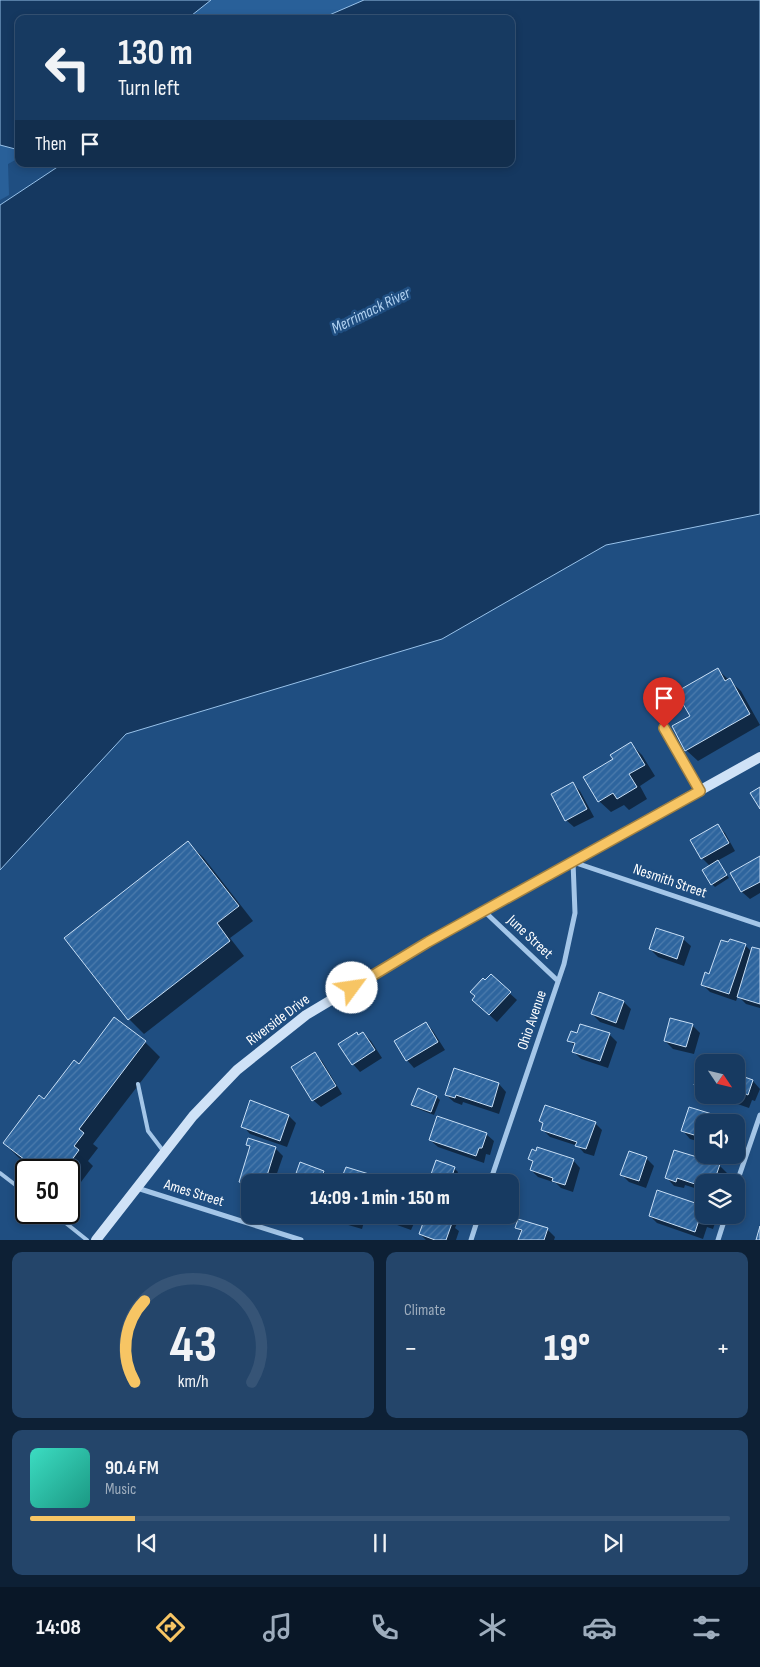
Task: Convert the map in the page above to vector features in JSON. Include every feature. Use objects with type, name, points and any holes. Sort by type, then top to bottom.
[{"type":"main road","name":"Riverside Drive","points":[[96,1240],[192,1116],[237,1070],[306,1015],[428,942],[760,757]]},
{"type":"street","name":"Nesmith Street","points":[[573,862],[760,925]]},
{"type":"street","name":"Ohio Avenue","points":[[493,1174],[564,964],[576,913],[573,862]]},
{"type":"street","name":"June Street","points":[[484,911],[558,981]]},
{"type":"street","points":[[740,1174],[760,1115]]},
{"type":"street","name":"Ames Street","points":[[136,1187],[301,1240]]},
{"type":"street","points":[[471,1240],[476,1224]]},
{"type":"street","points":[[718,1240],[723,1224]]},
{"type":"lane","points":[[664,728],[700,791]]},
{"type":"lane","points":[[138,1084],[148,1131],[164,1152]]},
{"type":"lane","points":[[0,1172],[15,1184]]},
{"type":"lane","points":[[67,1224],[87,1240]]},
{"type":"shaded area","points":[[0,0],[366,0],[334,15],[15,15],[15,160],[8,164],[9,195],[0,200]]},
{"type":"water","points":[[0,0],[211,0],[192,15],[15,15],[15,149],[0,145]]},
{"type":"water","name":"Merrimack River","points":[[364,0],[760,0],[760,514],[606,545],[442,639],[126,734],[0,870],[0,205],[57,167],[515,167],[515,15],[329,15]]},
{"type":"building","points":[[718,668],[725,681],[730,678],[750,714],[685,751],[672,726],[690,716],[676,692]]},
{"type":"building","points":[[631,742],[645,765],[629,774],[637,787],[617,799],[613,793],[598,802],[583,777],[613,759],[610,755]]},
{"type":"building","points":[[573,782],[587,809],[565,821],[551,794]]},
{"type":"building","points":[[760,787],[760,809],[750,793]]},
{"type":"building","points":[[718,824],[729,843],[701,859],[690,840]]},
{"type":"building","points":[[188,841],[239,906],[217,923],[230,941],[128,1020],[64,938]]},
{"type":"building","points":[[760,856],[760,882],[741,892],[730,873]]},
{"type":"building","points":[[718,860],[727,875],[711,885],[702,870]]},
{"type":"building","points":[[656,928],[684,937],[677,959],[649,949]]},
{"type":"building","points":[[730,939],[746,944],[729,994],[701,985],[705,972],[709,974],[721,940],[728,942]]},
{"type":"building","points":[[752,947],[760,949],[760,1004],[737,997]]},
{"type":"building","points":[[491,974],[511,992],[489,1015],[472,1000],[475,996],[470,992],[483,978],[485,980]]},
{"type":"building","points":[[599,992],[624,1001],[616,1023],[591,1014]]},
{"type":"building","points":[[114,1017],[146,1041],[79,1129],[84,1133],[74,1146],[79,1150],[72,1159],[24,1159],[3,1143],[39,1095],[44,1099],[74,1060],[79,1064]]},
{"type":"building","points":[[670,1018],[693,1024],[686,1047],[664,1041]]},
{"type":"building","points":[[426,1022],[438,1042],[406,1061],[394,1041]]},
{"type":"building","points":[[580,1024],[610,1033],[600,1061],[572,1052],[575,1043],[567,1041],[571,1031],[577,1033]]},
{"type":"building","points":[[357,1032],[358,1035],[363,1032],[375,1050],[352,1065],[338,1044]]},
{"type":"building","points":[[315,1052],[336,1086],[312,1101],[291,1067]]},
{"type":"building","points":[[454,1068],[499,1083],[492,1107],[456,1095],[455,1098],[445,1095]]},
{"type":"building","points":[[745,1077],[753,1080],[748,1095],[745,1094]]},
{"type":"building","points":[[418,1088],[437,1096],[431,1112],[411,1105]]},
{"type":"building","points":[[250,1100],[289,1115],[280,1141],[241,1127]]},
{"type":"building","points":[[545,1105],[596,1122],[586,1149],[575,1146],[577,1142],[541,1130],[543,1123],[539,1121]]},
{"type":"building","points":[[689,1107],[712,1114],[695,1114],[695,1135],[681,1131]]},
{"type":"building","points":[[437,1116],[487,1133],[482,1148],[479,1148],[476,1156],[429,1140]]},
{"type":"building","points":[[248,1138],[276,1147],[268,1174],[241,1174],[250,1146],[246,1145]]},
{"type":"building","points":[[537,1147],[574,1159],[565,1185],[552,1181],[553,1178],[530,1170],[533,1161],[528,1159],[532,1149],[536,1151]]},
{"type":"building","points":[[674,1150],[695,1156],[695,1164],[720,1164],[717,1174],[695,1174],[695,1184],[677,1178],[676,1182],[665,1178]]},
{"type":"building","points":[[629,1151],[647,1157],[639,1181],[620,1175]]},
{"type":"building","points":[[436,1160],[455,1167],[453,1174],[431,1174]]},
{"type":"building","points":[[300,1162],[324,1171],[323,1174],[296,1174]]},
{"type":"building","points":[[346,1167],[369,1174],[343,1174]]},
{"type":"building","points":[[657,1190],[695,1203],[695,1224],[698,1224],[695,1232],[649,1216]]},
{"type":"building","points":[[519,1219],[548,1228],[544,1240],[518,1240],[522,1230],[515,1228],[516,1224],[519,1224]]},
{"type":"building","points":[[423,1224],[452,1224],[446,1240],[435,1240],[419,1234]]},
{"type":"building","points":[[760,1226],[760,1240],[756,1240]]},
{"type":"route","points":[[352,988],[428,942],[700,791],[664,728]]}]
